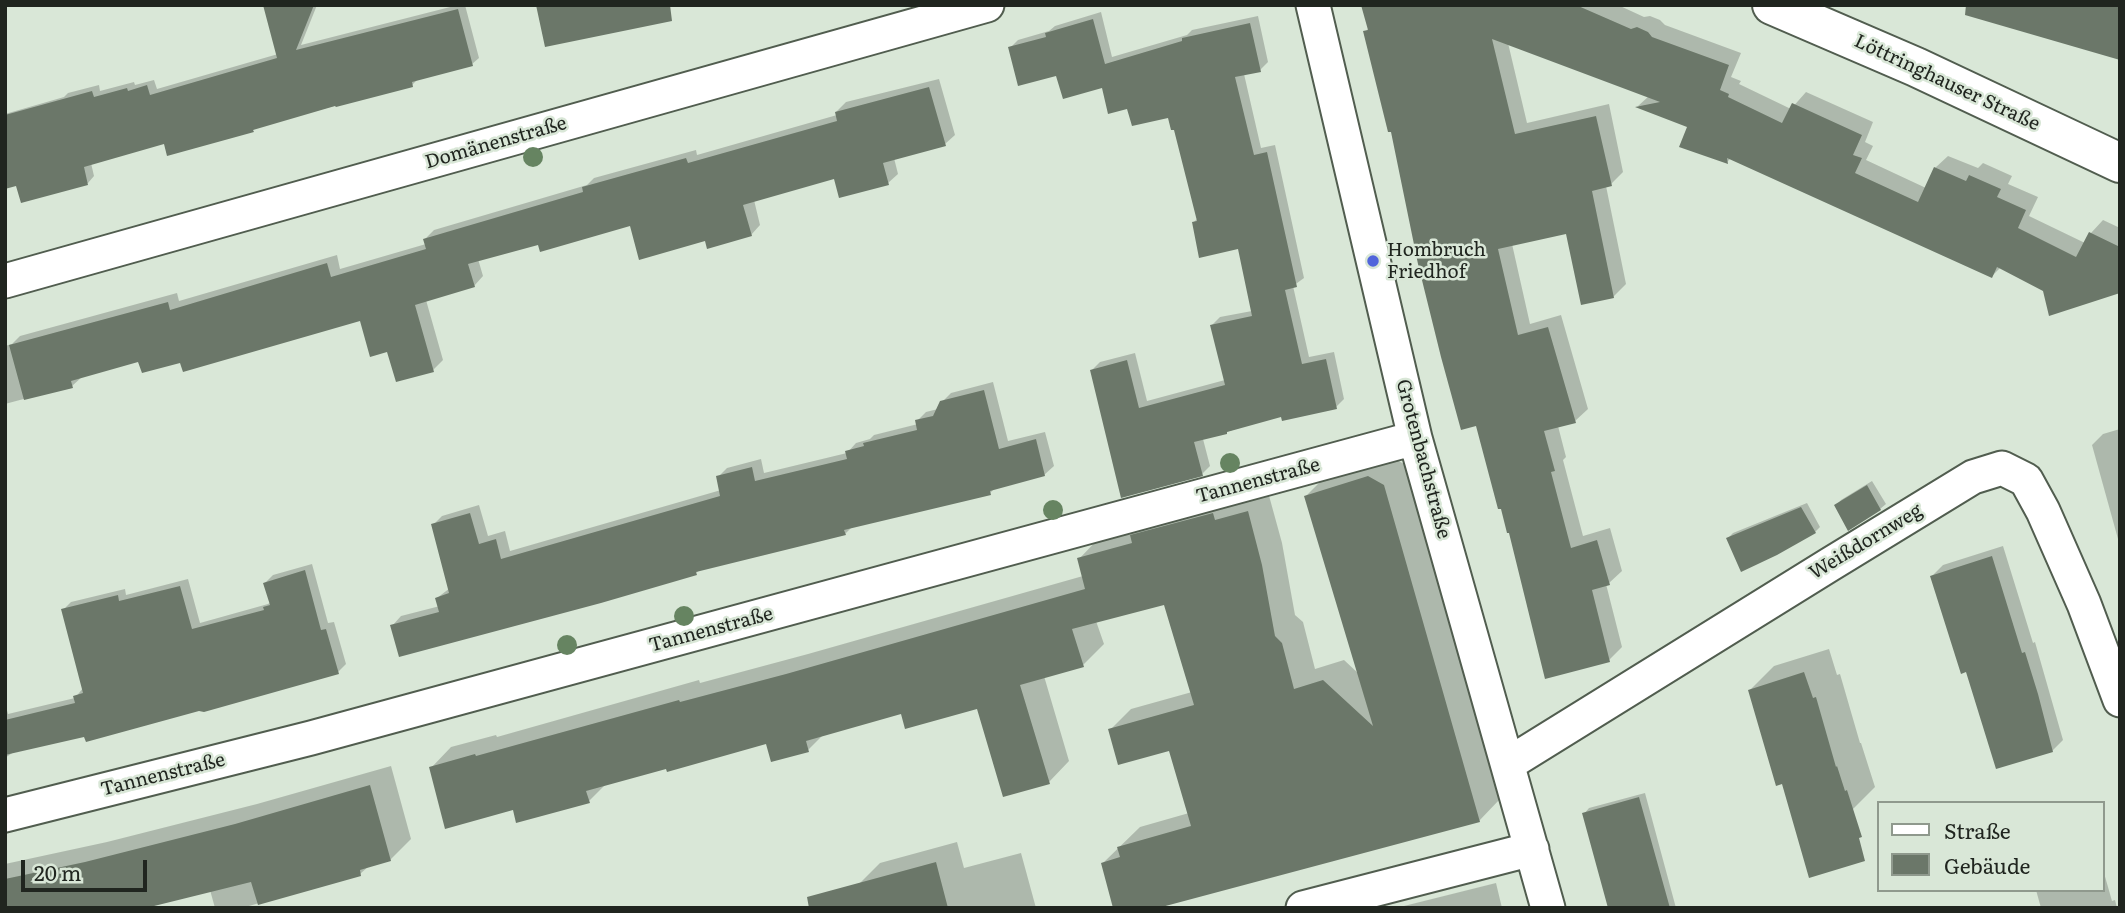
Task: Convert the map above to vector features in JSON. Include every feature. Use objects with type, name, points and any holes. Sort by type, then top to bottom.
[{"type":"street","name":"Domänenstraße","points":[[5,281],[987,5]]},
{"type":"street","name":"Grotenbachstraße","points":[[1313,5],[1415,438],[1548,908]]},
{"type":"street","name":"Löttringhauser Straße","points":[[1772,5],[1928,72],[2120,163]]},
{"type":"street","name":"Tannenstraße","points":[[5,815],[311,738],[1415,438]]},
{"type":"street","name":"Weißdornweg","points":[[1508,764],[1973,477],[2001,468],[2026,480],[2043,511],[2073,576],[2120,700]]},
{"type":"street","points":[[1303,908],[1532,849]]},
{"type":"building","points":[[263,5],[314,5],[296,50],[458,9],[473,66],[412,82],[413,87],[335,106],[167,156],[164,144],[84,167],[88,185],[21,203],[16,186],[5,189],[5,115],[92,91],[94,97],[147,85],[150,95],[277,58]]},
{"type":"building","points":[[536,5],[670,5],[672,21],[545,47]]},
{"type":"building","points":[[1361,5],[1576,5],[1631,29],[1637,27],[1652,37],[1729,65],[1720,90],[1729,94],[1728,97],[1782,123],[1792,103],[1862,135],[1853,155],[1862,158],[1855,173],[1918,202],[1934,167],[1966,181],[1969,175],[2001,189],[1997,197],[2026,210],[2018,228],[2076,257],[2089,232],[2120,247],[2120,293],[2049,316],[2043,291],[1997,267],[1992,278],[1727,158],[1728,164],[1679,147],[1687,127],[1635,107],[1660,102],[1492,39],[1515,134],[1596,116],[1612,186],[1592,191],[1614,298],[1581,305],[1566,234],[1498,249],[1518,335],[1548,327],[1576,423],[1544,431],[1555,471],[1551,472],[1571,548],[1597,540],[1610,585],[1592,590],[1610,662],[1545,679],[1509,533],[1501,509],[1498,509],[1476,426],[1461,430],[1441,357],[1418,264],[1391,132],[1388,132],[1363,31],[1368,30]]},
{"type":"building","points":[[1966,5],[2120,5],[2120,60],[1965,15]]},
{"type":"building","points":[[1093,19],[1105,64],[1182,41],[1182,38],[1250,23],[1261,72],[1235,77],[1254,155],[1267,152],[1297,287],[1285,290],[1302,364],[1326,359],[1337,409],[1282,421],[1281,417],[1194,442],[1203,476],[1121,498],[1090,370],[1127,360],[1139,408],[1225,385],[1210,325],[1252,316],[1238,249],[1199,258],[1192,222],[1197,221],[1174,130],[1171,130],[1168,118],[1132,126],[1127,109],[1108,114],[1102,88],[1063,99],[1056,76],[1018,86],[1008,47],[1046,37],[1045,33]]},
{"type":"building","points":[[929,87],[946,146],[883,163],[889,185],[839,198],[834,179],[743,205],[752,236],[707,249],[705,241],[639,260],[630,226],[540,252],[538,245],[468,264],[475,287],[415,305],[434,372],[396,382],[387,352],[370,357],[360,321],[183,372],[180,363],[142,373],[138,362],[71,381],[73,388],[24,400],[9,345],[168,302],[170,310],[327,263],[331,277],[426,249],[423,239],[583,192],[582,187],[686,158],[688,163],[837,121],[835,112]]},
{"type":"building","points":[[984,390],[999,449],[1036,439],[1045,476],[990,491],[991,495],[844,530],[846,535],[696,572],[697,575],[601,603],[399,657],[390,625],[439,612],[435,598],[449,593],[431,524],[470,513],[479,544],[496,539],[501,559],[720,496],[716,476],[752,467],[755,481],[847,459],[845,451],[864,446],[863,443],[917,430],[915,420],[933,416],[940,401]]},
{"type":"building","points":[[1368,476],[1384,485],[1480,822],[1158,908],[1113,908],[1101,863],[1120,857],[1117,847],[1191,826],[1169,751],[1118,765],[1108,729],[1194,705],[1164,605],[1072,629],[1084,667],[1020,685],[1050,784],[1003,797],[977,709],[905,729],[901,714],[806,741],[809,752],[771,762],[766,744],[586,791],[590,803],[516,823],[513,810],[445,829],[429,767],[786,674],[1085,589],[1077,558],[1132,543],[1130,535],[1213,513],[1215,520],[1248,511],[1262,565],[1275,636],[1282,643],[1294,689],[1323,680],[1373,726],[1304,496]]},
{"type":"building","points":[[1867,485],[1881,510],[1848,531],[1834,505]]},
{"type":"building","points":[[1801,507],[1816,533],[1741,572],[1726,538]]},
{"type":"building","points":[[1992,556],[2022,653],[2025,652],[2053,752],[1996,769],[1966,672],[1961,674],[1930,576]]},
{"type":"building","points":[[305,570],[321,630],[326,629],[339,674],[86,742],[84,737],[5,755],[5,720],[75,703],[73,696],[83,693],[61,609],[118,595],[119,601],[180,586],[192,629],[264,610],[263,607],[270,605],[263,583]]},
{"type":"building","points":[[1804,672],[1813,698],[1816,697],[1836,767],[1845,791],[1847,790],[1862,837],[1859,838],[1865,861],[1809,878],[1782,784],[1776,786],[1748,690]]},
{"type":"building","points":[[370,785],[391,861],[360,870],[361,876],[258,905],[251,882],[146,908],[5,908],[5,879],[235,824]]},
{"type":"building","points":[[1639,797],[1670,908],[1608,908],[1582,813]]},
{"type":"building","points":[[936,862],[948,908],[809,908],[807,897]]},
{"type":"place","name":"Hombruch Friedhof","points":[[1373,261]]}]
